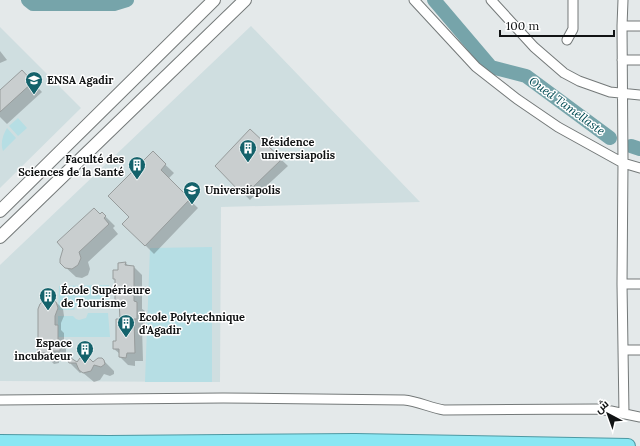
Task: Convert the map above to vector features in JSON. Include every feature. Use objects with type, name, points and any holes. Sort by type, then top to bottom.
[{"type":"highway","points":[[0,434],[81,437],[109,443]]},
{"type":"highway","points":[[0,442],[109,443],[355,441],[628,446]]},
{"type":"main road","points":[[0,211],[214,0]]},
{"type":"main road","points":[[0,237],[245,0]]},
{"type":"street","points":[[414,0],[480,70],[517,99],[558,127],[623,163],[640,168]]},
{"type":"street","points":[[491,0],[534,47],[564,73],[579,81],[610,92],[640,95]]},
{"type":"street","points":[[567,40],[573,29],[573,0]]},
{"type":"street","points":[[623,0],[622,284],[624,414]]},
{"type":"street","points":[[622,26],[640,26]]},
{"type":"street","points":[[622,60],[640,60]]},
{"type":"street","points":[[622,284],[640,284]]},
{"type":"street","points":[[624,350],[640,350]]},
{"type":"street","points":[[0,400],[223,398],[404,400],[415,401],[444,410],[597,409],[640,417]]},
{"type":"shaded area","name":"Universiapolis","points":[[251,26],[420,202],[221,207],[220,382],[0,381],[0,265]]},
{"type":"shaded area","name":"ENSA Agadir","points":[[0,27],[81,108],[0,188]]},
{"type":"shaded area","points":[[18,118],[27,128],[18,136],[9,126]]},
{"type":"shaded area","points":[[7,128],[16,138],[3,151],[2,139]]},
{"type":"shaded area","points":[[212,247],[212,382],[145,382],[150,248]]},
{"type":"shaded area","points":[[109,285],[109,308],[88,308],[86,305],[81,304],[76,306],[74,310],[58,310],[59,286]]},
{"type":"shaded area","points":[[88,313],[108,313],[110,337],[57,337],[58,316],[73,316],[79,320],[86,318]]},
{"type":"building","points":[[22,70],[33,82],[0,112],[0,90]]},
{"type":"building","name":"Résidence universiapolis","points":[[250,129],[282,159],[253,187],[251,185],[243,195],[215,166]]},
{"type":"building","points":[[153,151],[166,164],[161,170],[190,199],[145,246],[122,224],[129,217],[108,196]]},
{"type":"building","points":[[94,208],[100,214],[102,212],[106,216],[104,218],[109,224],[79,252],[81,258],[78,265],[72,269],[65,268],[60,263],[63,249],[57,242]]},
{"type":"building","points":[[126,262],[125,265],[134,266],[134,301],[137,302],[137,319],[134,319],[135,353],[127,353],[126,358],[119,357],[119,349],[113,349],[113,341],[116,341],[116,319],[120,319],[119,301],[115,300],[115,279],[113,279],[113,270],[118,270],[118,263]]},
{"type":"building","points":[[45,299],[51,299],[56,302],[58,308],[55,316],[55,325],[58,325],[58,341],[60,341],[60,351],[53,351],[53,357],[46,357],[46,353],[38,353],[38,309],[40,304]]},
{"type":"building","points":[[85,357],[93,362],[98,358],[102,358],[105,364],[101,367],[94,365],[91,371],[83,373],[79,370],[76,363],[69,363],[68,361],[71,358],[77,362],[80,358]]},
{"type":"waterway","name":"Oued Tamellaste","points":[[28,0],[33,4],[114,4],[127,0]]},
{"type":"waterway","name":"Oued Tamellaste","points":[[434,0],[491,67],[526,76],[610,138]]},
{"type":"waterway","name":"Oued Tamellaste","points":[[631,146],[640,149]]},
{"type":"place","name":"ENSA Agadir","points":[[34,95]]},
{"type":"place","name":"Résidence universiapolis","points":[[248,163]]},
{"type":"place","name":"Faculté des Sciences de la Santé","points":[[137,180]]},
{"type":"place","name":"Universiapolis","points":[[192,205]]},
{"type":"place","name":"École Supérieure de Tourisme","points":[[48,311]]},
{"type":"place","name":"Ecole Polytechnique d'Agadir","points":[[126,338]]},
{"type":"place","name":"Espace incubateur","points":[[85,364]]}]
